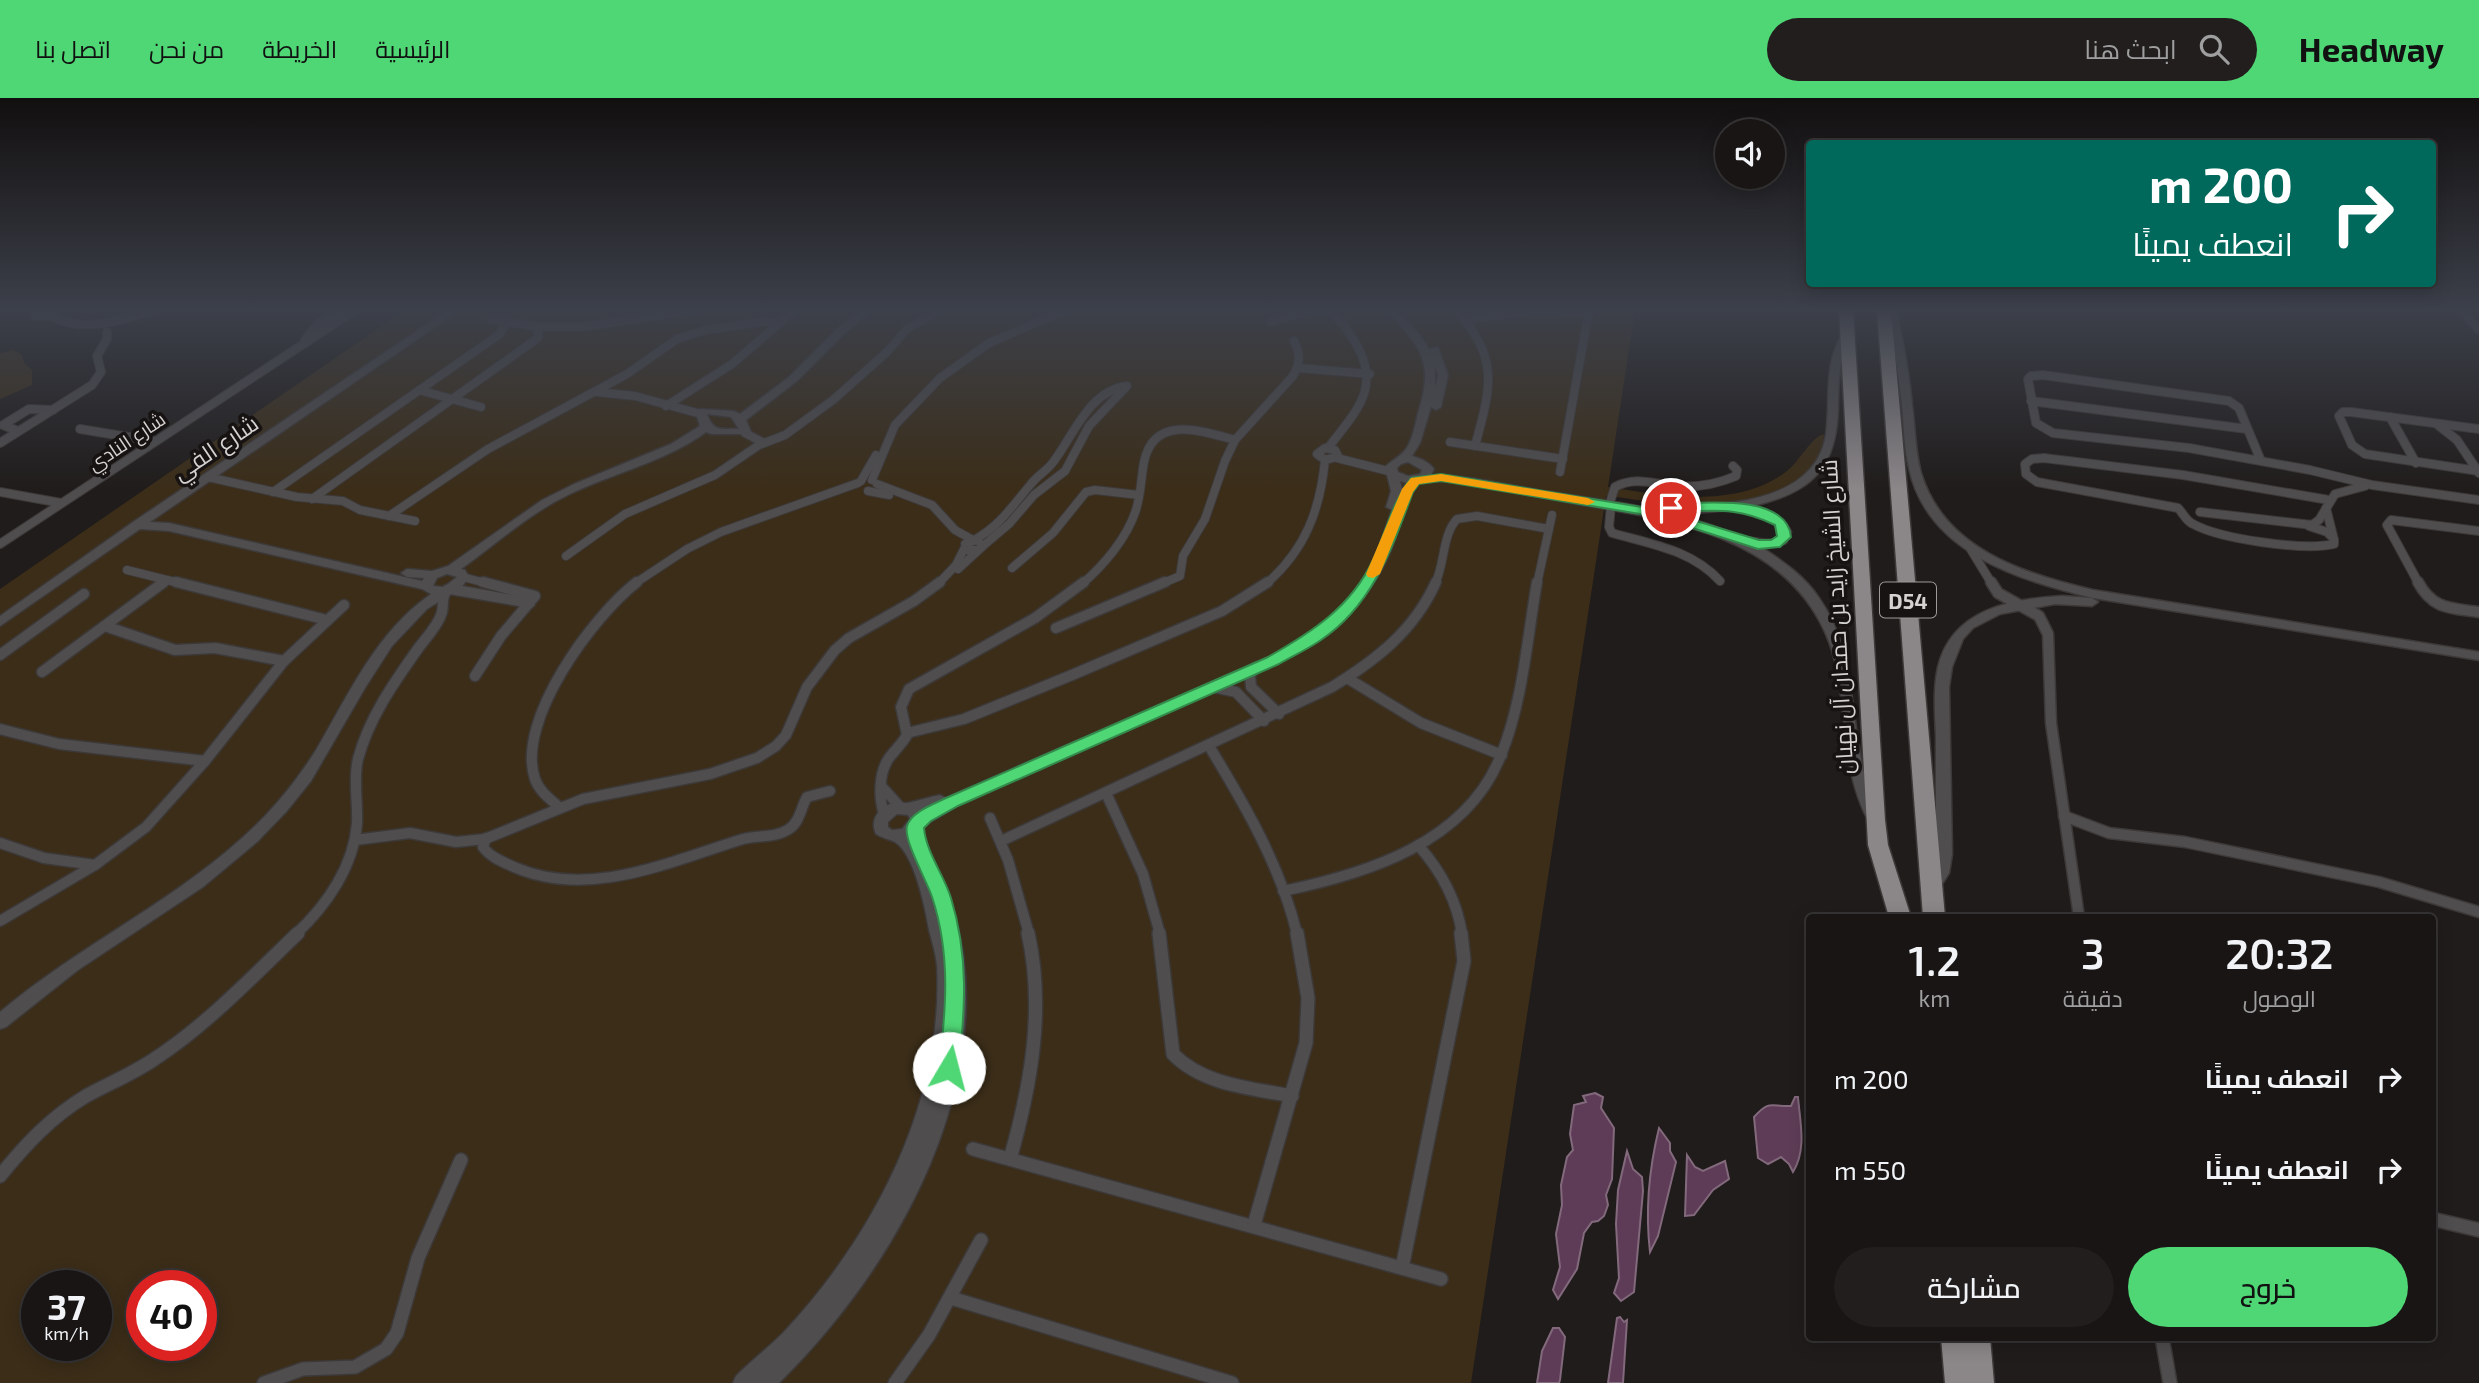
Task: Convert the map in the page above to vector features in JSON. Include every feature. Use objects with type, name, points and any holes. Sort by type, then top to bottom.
[{"type":"highway","name":"شارع الشيخ زايد بن حمدان آل نهيان","points":[[1848,370],[1875,820],[1878,845],[1899,914]]},
{"type":"highway","name":"D54","points":[[1889,370],[1934,914]]},
{"type":"highway","points":[[1955,1341],[1959,1383]]},
{"type":"highway","points":[[1976,1341],[1980,1383]]},
{"type":"street","points":[[0,443],[82,393],[98,378],[100,370]]},
{"type":"street","name":"شارع النادي","points":[[0,544],[259,370]]},
{"type":"street","name":"شارع الفي","points":[[0,622],[137,525],[366,370]]},
{"type":"street","points":[[273,492],[448,370]]},
{"type":"street","points":[[312,499],[360,462],[495,370]]},
{"type":"street","points":[[389,516],[488,449],[630,370]]},
{"type":"street","points":[[666,406],[723,370]]},
{"type":"street","points":[[735,416],[794,370]]},
{"type":"street","points":[[594,392],[635,396],[701,414],[704,411],[735,416],[793,379],[802,370]]},
{"type":"street","points":[[566,556],[625,514],[725,470],[764,443],[785,435],[821,410],[867,370]]},
{"type":"street","points":[[862,486],[895,425],[929,387],[951,370]]},
{"type":"street","points":[[1056,628],[1180,576],[1181,561],[1205,519],[1235,440],[1268,401],[1284,390],[1297,370]]},
{"type":"street","points":[[1322,370],[1370,374]]},
{"type":"street","points":[[1328,448],[1364,396],[1370,374],[1369,370]]},
{"type":"street","points":[[1431,370],[1430,394],[1416,438],[1409,453],[1392,465],[1396,485],[1395,497],[1366,571],[1348,598],[1313,629],[1277,651],[935,802],[884,815],[880,822],[881,830],[888,835],[908,833],[952,802],[1285,655],[1317,636],[1353,603],[1374,572],[1407,491],[1421,472],[1441,393],[1441,370]]},
{"type":"street","points":[[1475,446],[1490,390],[1489,370]]},
{"type":"street","points":[[1560,472],[1579,370]]},
{"type":"street","points":[[1401,460],[1421,472],[1441,478],[1611,502],[1671,508],[1735,506],[1762,500],[1793,487],[1817,469],[1825,458],[1831,437],[1835,370]]},
{"type":"street","points":[[1902,370],[1913,461],[1920,489],[1935,516],[1970,548],[2067,593],[2163,613]]},
{"type":"street","points":[[2261,461],[2239,408],[2224,400],[2043,374],[2028,379],[2036,423],[2049,432],[2189,448],[2372,485],[2479,500]]},
{"type":"street","points":[[355,840],[410,833],[457,843],[486,838],[565,805],[710,778],[778,752],[793,736],[812,692],[839,653],[865,632],[925,599],[973,545],[1006,519],[1032,484],[1053,464],[1075,426],[1098,401],[1115,388],[1127,386],[1089,426],[1065,471],[1034,495],[1009,524],[973,545]]},
{"type":"street","points":[[419,390],[481,407]]},
{"type":"street","points":[[2031,401],[2247,429]]},
{"type":"street","points":[[19,431],[4,427],[4,424],[32,408],[53,410]]},
{"type":"street","points":[[2479,429],[2346,412],[2339,416],[2352,445],[2360,451],[2376,457],[2479,472]]},
{"type":"street","points":[[701,414],[711,429]]},
{"type":"street","points":[[735,416],[745,433]]},
{"type":"street","points":[[2390,417],[2416,463]]},
{"type":"street","points":[[2436,423],[2457,440],[2479,472]]},
{"type":"street","points":[[80,429],[153,441]]},
{"type":"street","points":[[137,525],[169,527],[428,583],[459,574],[482,552],[538,512],[711,429],[745,433],[764,443]]},
{"type":"street","points":[[884,815],[881,804],[885,765],[904,743],[907,733],[901,707],[909,689],[1041,614],[1079,587],[1119,542],[1138,506],[1149,447],[1156,438],[1168,433],[1190,430],[1235,440]]},
{"type":"street","points":[[1450,442],[1563,460]]},
{"type":"street","points":[[875,482],[881,447]]},
{"type":"street","points":[[1337,458],[1337,451],[1328,448],[1319,450],[1317,454],[1325,460],[1337,458],[1392,473],[1403,480],[1421,472]]},
{"type":"street","points":[[2044,458],[2190,476],[2327,504],[2335,541],[2333,545],[2321,548],[2223,533],[2191,524],[2185,519],[2182,510],[2176,508],[2037,482],[2028,477],[2025,466],[2029,460],[2044,458]]},
{"type":"street","points":[[907,733],[940,727],[1065,679],[1220,611],[1255,592],[1293,557],[1311,528],[1322,500],[1325,460]]},
{"type":"street","points":[[1720,581],[1710,570],[1678,551],[1612,533],[1609,527],[1611,502],[1615,487],[1622,482],[1681,486],[1709,484],[1736,476],[1737,470],[1733,466]]},
{"type":"street","points":[[208,477],[312,499],[343,501],[360,510],[415,521]]},
{"type":"street","points":[[565,805],[538,786],[533,772],[534,744],[545,708],[572,652],[588,628],[613,600],[654,568],[757,522],[875,482],[932,505],[954,530],[973,545]]},
{"type":"street","points":[[2309,526],[2319,523],[2327,504],[2342,491],[2372,485]]},
{"type":"street","points":[[862,486],[925,509],[973,545]]},
{"type":"street","points":[[1012,568],[1053,533],[1086,492],[1095,490],[1139,495]]},
{"type":"street","points":[[0,492],[61,503]]},
{"type":"street","points":[[1611,502],[1675,517],[1764,545],[1775,544],[1784,537],[1783,526],[1773,517],[1735,506]]},
{"type":"street","points":[[2200,512],[2309,526],[2333,536]]},
{"type":"street","points":[[155,513],[170,520],[401,572],[428,583]]},
{"type":"street","points":[[1283,891],[1334,880],[1364,870],[1418,845],[1464,810],[1481,792],[1502,755],[1508,736],[1552,515]]},
{"type":"street","points":[[1001,841],[1279,714],[1347,678],[1391,646],[1412,624],[1441,571],[1451,530],[1465,521],[1483,518],[1549,529]]},
{"type":"street","points":[[2479,531],[2399,519],[2387,523],[2426,597],[2441,606],[2479,612]]},
{"type":"street","points":[[1724,534],[1756,550],[1788,573],[1827,619],[1838,650],[1858,783],[1875,820]]},
{"type":"street","points":[[1970,548],[1998,593],[2043,621],[2050,641],[2048,694],[2079,914]]},
{"type":"street","points":[[127,570],[327,620]]},
{"type":"street","points":[[0,1022],[77,962],[201,881],[252,839],[308,774],[351,697],[392,640],[424,606],[459,583],[459,574]]},
{"type":"street","points":[[459,574],[475,582],[532,599]]},
{"type":"street","points":[[42,672],[167,580]]},
{"type":"street","points":[[428,583],[430,591],[447,590],[532,599]]},
{"type":"street","points":[[0,1011],[57,967],[191,880],[257,824],[296,779],[363,668],[415,606],[428,583]]},
{"type":"street","points":[[0,1176],[30,1139],[56,1116],[169,1050],[212,1015],[314,916],[344,873],[355,840],[357,763],[366,733],[391,687],[442,614],[442,596],[447,590]]},
{"type":"street","points":[[1931,889],[1941,873],[1944,854],[1943,666],[1950,649],[1972,622],[1994,609],[2067,593],[2479,656]]},
{"type":"street","points":[[0,655],[84,594]]},
{"type":"street","points":[[475,676],[532,599]]},
{"type":"street","points":[[0,921],[94,865],[130,840],[160,813],[284,661],[344,606]]},
{"type":"street","points":[[105,625],[175,650],[215,648],[284,661]]},
{"type":"street","points":[[1255,668],[1250,675],[1251,687],[1279,714]]},
{"type":"street","points":[[1347,678],[1399,714],[1427,728],[1502,755]]},
{"type":"street","points":[[1213,687],[1236,692],[1264,721]]},
{"type":"street","points":[[0,729],[59,744],[205,761]]},
{"type":"street","points":[[1209,746],[1244,803],[1283,891],[1298,943],[1309,1008],[1304,1056],[1254,1225]]},
{"type":"street","points":[[764,1383],[821,1327],[869,1262],[916,1171],[940,1104],[956,1022],[955,957],[947,916],[917,840],[917,815],[904,808],[883,788]]},
{"type":"street","points":[[486,838],[482,847],[484,851],[527,872],[564,877],[617,875],[663,866],[749,837],[785,832],[797,823],[807,797],[830,791]]},
{"type":"street","points":[[1106,793],[1138,856],[1150,892],[1164,960],[1173,1054],[1180,1063],[1201,1075],[1292,1096]]},
{"type":"street","points":[[2063,816],[2109,833],[2185,842],[2379,882],[2479,912]]},
{"type":"street","points":[[990,818],[1001,841],[1030,929],[1037,1007],[1034,1060],[1010,1159]]},
{"type":"street","points":[[743,1383],[809,1319],[854,1258],[898,1179],[930,1097],[945,1016],[944,951],[938,922],[916,860],[898,836]]},
{"type":"street","points":[[0,843],[44,858],[94,865]]},
{"type":"street","points":[[1402,1268],[1464,961],[1462,927],[1455,902],[1437,867],[1418,845]]},
{"type":"street","points":[[973,1149],[1441,1279]]},
{"type":"street","points":[[264,1383],[303,1369],[355,1367],[386,1349],[397,1333],[422,1248],[461,1160]]},
{"type":"street","points":[[2436,1220],[2479,1230]]},
{"type":"street","points":[[895,1383],[951,1298],[982,1240]]},
{"type":"street","points":[[951,1298],[1232,1383]]},
{"type":"street","points":[[2163,1341],[2170,1383]]},
{"type":"shaded area","points":[[0,370],[32,370],[32,385],[0,399]]},
{"type":"shaded area","points":[[318,370],[1626,370],[1608,487],[1700,497],[1746,491],[1767,483],[1787,471],[1815,439],[1824,434],[1818,457],[1805,475],[1786,488],[1762,497],[1711,505],[1687,505],[1606,496],[1471,1383],[0,1383],[0,589]]},
{"type":"shaded area","points":[[1595,1093],[1603,1097],[1601,1108],[1614,1128],[1612,1179],[1606,1195],[1608,1205],[1604,1216],[1592,1222],[1584,1233],[1577,1269],[1558,1299],[1553,1290],[1560,1267],[1556,1234],[1562,1205],[1561,1185],[1567,1157],[1573,1150],[1570,1134],[1574,1105],[1586,1102],[1583,1096]]},
{"type":"shaded area","points":[[1795,1097],[1798,1097],[1801,1145],[1793,1172],[1781,1157],[1768,1164],[1758,1158],[1754,1117],[1767,1106],[1791,1106]]},
{"type":"shaded area","points":[[1659,1128],[1670,1143],[1670,1151],[1676,1162],[1658,1236],[1650,1252],[1649,1190]]},
{"type":"shaded area","points":[[1627,1151],[1633,1169],[1642,1177],[1643,1191],[1634,1292],[1621,1301],[1614,1293],[1619,1278],[1616,1224],[1618,1190]]},
{"type":"shaded area","points":[[1687,1155],[1695,1167],[1703,1171],[1725,1161],[1729,1179],[1713,1190],[1694,1215],[1685,1216]]},
{"type":"shaded area","points":[[1620,1317],[1624,1322],[1627,1320],[1623,1383],[1608,1383],[1617,1318]]},
{"type":"shaded area","points":[[1553,1328],[1559,1328],[1565,1337],[1560,1380],[1559,1383],[1537,1383],[1542,1351]]},
{"type":"slow traffic","points":[[1373,574],[1407,491],[1415,480],[1441,478],[1588,502]]},
{"type":"route","points":[[949,1068],[956,1022],[955,957],[942,898],[917,840],[917,822],[952,802],[1274,660],[1317,636],[1345,612],[1367,585],[1380,560],[1407,491],[1415,480],[1441,478],[1660,514],[1758,544],[1775,544],[1784,537],[1785,532],[1779,522],[1756,510],[1735,506],[1671,508]]}]
